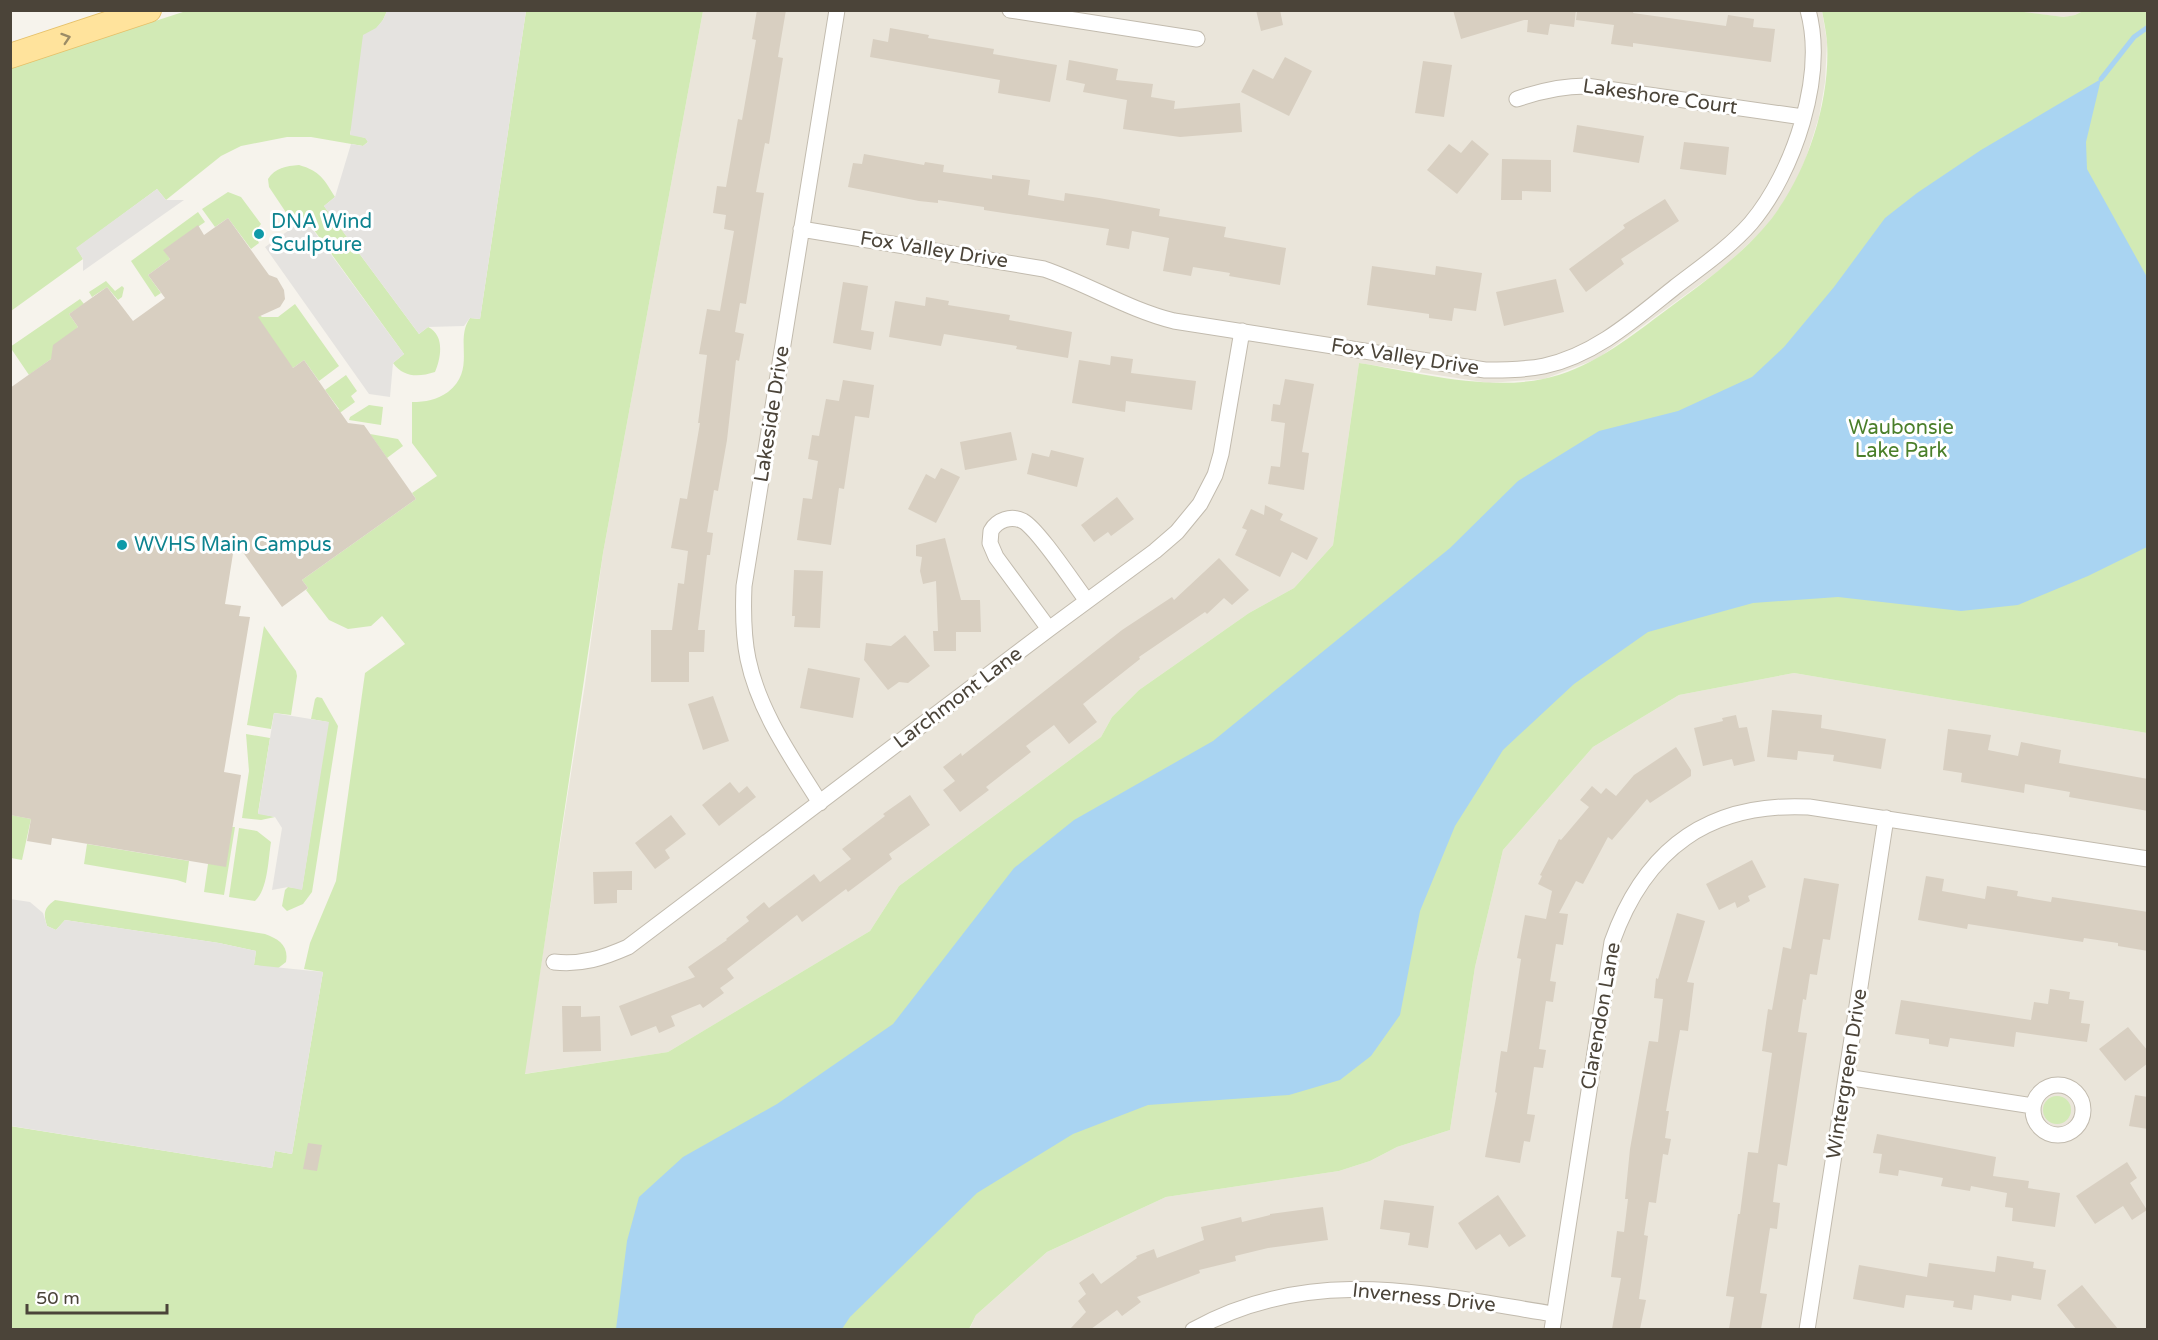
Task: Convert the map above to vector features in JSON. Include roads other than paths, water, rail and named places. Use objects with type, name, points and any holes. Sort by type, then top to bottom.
[{"type":"main road","points":[[10,56],[149,10]]},
{"type":"street","name":"Lakeside Drive","points":[[820,803],[771,722],[758,692],[748,660],[743,611],[744,586],[837,10]]},
{"type":"street","points":[[1010,10],[1197,39]]},
{"type":"street","name":"Fox Valley Drive","points":[[801,229],[1044,269],[1066,276],[1158,317],[1242,332],[1485,370],[1517,370],[1557,362],[1611,337],[1733,241],[1751,222],[1782,176],[1794,151],[1811,78],[1812,42],[1808,10]]},
{"type":"street","name":"Lakeshore Court","points":[[1517,99],[1545,90],[1567,86],[1586,86],[1803,117]]},
{"type":"street","name":"Larchmont Lane","points":[[554,962],[585,962],[600,959],[628,947],[1155,551],[1177,532],[1204,498],[1215,475],[1221,454],[1242,332]]},
{"type":"street","points":[[1049,629],[992,550],[991,531],[997,524],[1009,518],[1015,518],[1030,527],[1087,601]]},
{"type":"street","name":"Clarendon Lane","points":[[1552,1322],[1608,960],[1622,915],[1632,894],[1648,872],[1682,838],[1723,818],[1740,813],[1761,808],[1791,806],[1886,818],[2148,859]]},
{"type":"street","name":"Wintergreen Drive","points":[[1807,1329],[1886,818]]},
{"type":"street","points":[[1846,1077],[2033,1106]]},
{"type":"street","name":"Inverness Drive","points":[[1193,1329],[1225,1314],[1261,1302],[1297,1293],[1353,1288],[1412,1292],[1552,1322]]},
{"type":"water","points":[[2101,79],[2086,142],[2087,169],[2147,277],[2147,547],[2088,576],[2018,605],[1961,611],[1838,597],[1753,603],[1648,632],[1574,684],[1503,750],[1455,826],[1420,911],[1400,1015],[1371,1056],[1340,1080],[1289,1095],[1148,1105],[1073,1134],[977,1193],[850,1317],[842,1329],[616,1329],[627,1241],[639,1197],[683,1157],[777,1104],[893,1024],[1014,868],[1074,820],[1213,741],[1450,548],[1518,481],[1599,431],[1678,411],[1752,377],[1784,347],[1834,287],[1885,218],[1917,193],[1981,150]]},
{"type":"waterway","points":[[2101,79],[2134,37],[2148,27]]},
{"type":"place","name":"DNA Wind Sculpture","points":[[259,234]]},
{"type":"place","name":"WVHS Main Campus","points":[[122,545]]},
{"type":"park label","name":"Waubonsie Lake Park","points":[[1901,440]]}]
